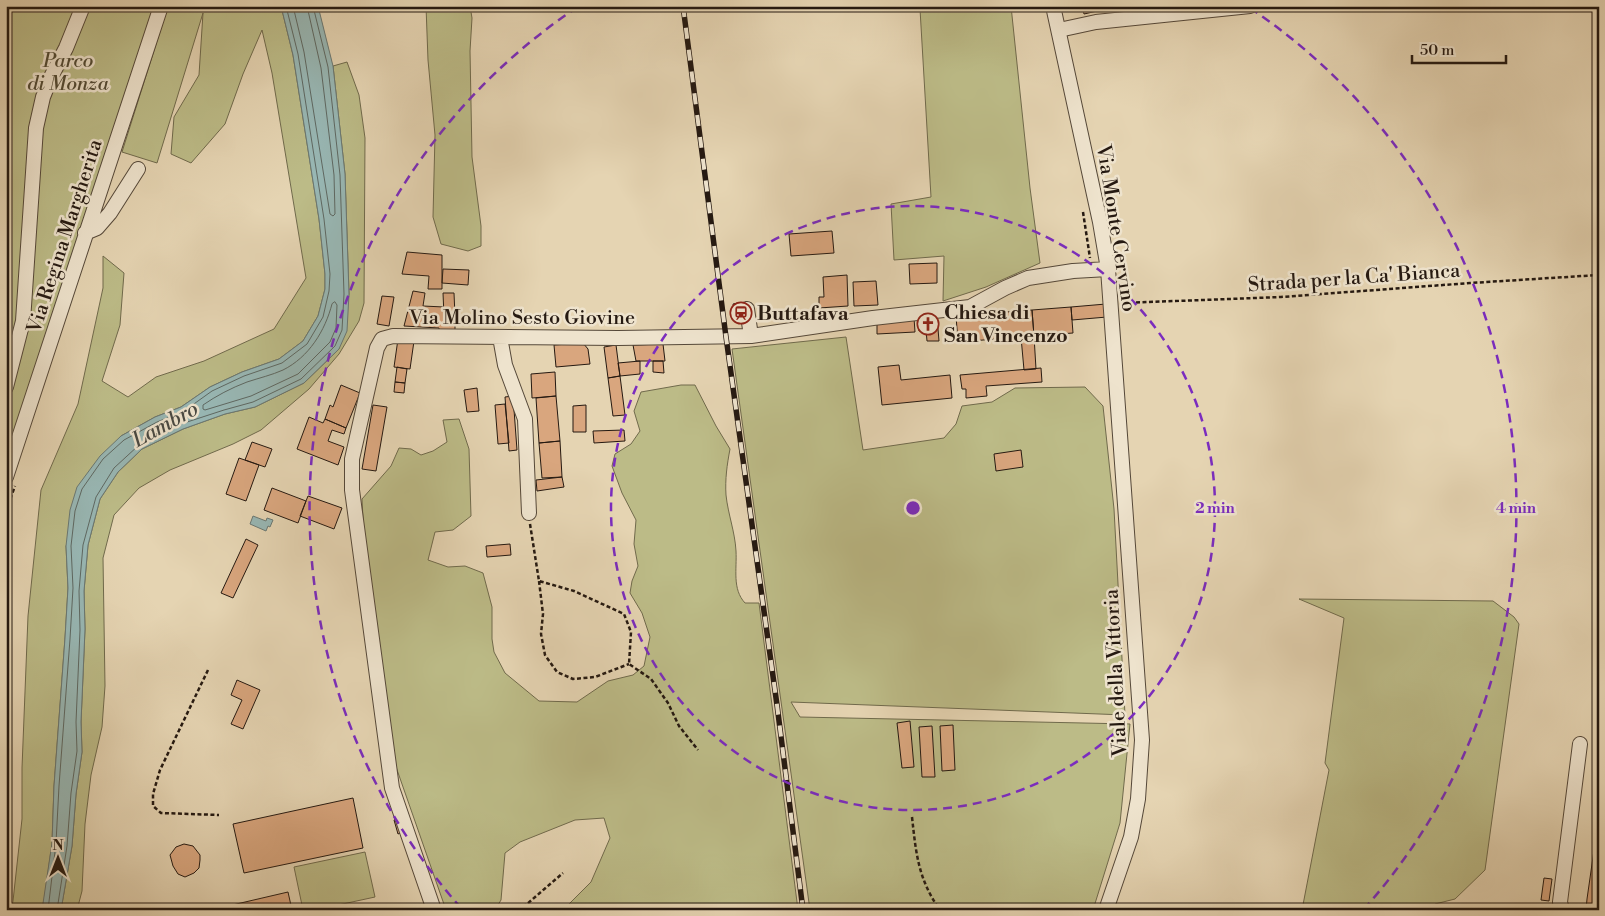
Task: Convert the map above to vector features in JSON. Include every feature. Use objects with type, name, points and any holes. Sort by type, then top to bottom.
[{"type":"street","points":[[6,387],[23,320],[36,128],[43,97],[83,6]]},
{"type":"street","name":"Via Regina Margherita","points":[[6,477],[161,6]]},
{"type":"street","name":"Via Monte Cervino","points":[[1053,6],[1100,222],[1108,269],[1126,520]]},
{"type":"street","points":[[1059,30],[1096,22],[1250,6]]},
{"type":"street","points":[[85,233],[97,228],[110,213],[138,169]]},
{"type":"street","name":"Via Molino Sesto Giovine","points":[[434,910],[392,788],[351,479],[352,459],[377,348],[382,339],[393,336],[751,336],[873,318],[970,307],[1028,278],[1073,271],[1108,269]]},
{"type":"street","points":[[747,309],[751,336]]},
{"type":"street","points":[[500,337],[505,365],[525,419],[529,513]]},
{"type":"street","name":"Viale della Vittoria","points":[[1106,910],[1130,837],[1138,799],[1142,740],[1126,520]]},
{"type":"street","points":[[1562,910],[1560,902],[1580,744]]},
{"type":"path","name":"Strada per la Ca' Bianca","points":[[1111,303],[1281,297],[1599,275]]},
{"type":"path","points":[[529,513],[540,581],[543,614],[541,634],[545,655],[557,672],[573,679],[595,677],[629,664]]},
{"type":"path","points":[[540,581],[574,591],[624,614],[631,632],[629,664]]},
{"type":"path","points":[[629,664],[651,679],[668,703],[679,726],[698,750]]},
{"type":"path","points":[[208,670],[160,770],[153,794],[153,806],[161,813],[219,815]]},
{"type":"path","points":[[912,817],[916,856],[925,884],[940,910]]},
{"type":"path","points":[[517,910],[527,904],[563,873]]},
{"type":"green space","name":"Parco di Monza","points":[[6,6],[155,6],[6,456]]},
{"type":"green space","points":[[168,6],[193,6],[203,10],[204,6],[281,6],[293,55],[319,219],[325,289],[318,316],[303,341],[279,359],[242,372],[210,387],[181,407],[155,417],[121,436],[66,546],[68,588],[65,638],[54,786],[52,843],[43,909],[11,910],[22,819],[22,768],[28,616],[41,490],[78,404],[103,288],[103,256],[124,273],[120,325],[102,381],[128,397],[156,377],[204,361],[274,329],[306,278],[272,73],[262,30],[243,74],[225,124],[191,163],[171,154],[174,117],[199,75],[203,13],[157,163],[122,152]]},
{"type":"green space","points":[[426,6],[470,6],[472,18],[470,51],[472,157],[481,226],[481,246],[468,251],[441,244],[433,217],[435,135],[428,60]]},
{"type":"green space","points":[[946,6],[1011,6],[1030,188],[1040,263],[986,287],[943,301],[944,256],[894,260],[891,204],[931,197],[920,9]]},
{"type":"green space","points":[[347,62],[359,95],[365,138],[364,303],[359,321],[339,354],[309,389],[261,430],[233,444],[170,470],[139,488],[114,515],[103,558],[105,686],[102,727],[91,775],[85,824],[82,891],[77,910],[61,910],[72,846],[76,794],[82,752],[84,591],[88,545],[100,499],[118,472],[142,449],[183,429],[225,414],[255,407],[304,383],[339,349],[349,294],[345,174],[333,66]]},
{"type":"green space","points":[[846,337],[863,450],[944,438],[956,424],[962,406],[992,402],[1015,388],[1085,387],[1103,406],[1114,509],[1125,715],[791,702],[800,717],[1130,724],[1120,823],[1093,910],[810,910],[732,349]]},
{"type":"green space","points":[[681,385],[695,385],[730,449],[726,472],[726,495],[735,544],[738,592],[745,603],[759,603],[798,910],[563,910],[591,882],[610,838],[604,818],[575,820],[520,842],[505,853],[501,900],[495,910],[446,910],[395,764],[365,558],[362,499],[391,466],[399,448],[411,449],[421,455],[433,451],[447,442],[443,420],[459,419],[469,449],[471,516],[453,530],[435,532],[428,560],[448,567],[465,566],[483,573],[492,607],[494,652],[505,673],[539,701],[577,702],[608,681],[633,675],[644,666],[650,637],[642,613],[630,593],[638,566],[634,544],[636,520],[622,493],[612,466],[615,454],[631,444],[640,431],[634,411],[641,392]]},
{"type":"green space","points":[[1299,599],[1493,601],[1514,617],[1519,624],[1485,870],[1455,899],[1435,904],[1431,910],[1302,910],[1329,770],[1325,763],[1344,618]]},
{"type":"green space","points":[[365,852],[375,897],[315,910],[303,910],[294,867]]},
{"type":"water","name":"Lambro","points":[[281,6],[318,6],[333,66],[345,174],[349,294],[347,331],[339,349],[304,383],[255,407],[225,414],[183,429],[142,449],[118,472],[100,499],[88,545],[84,591],[82,752],[76,794],[72,846],[61,910],[42,910],[52,843],[54,786],[68,588],[66,546],[70,510],[77,487],[100,456],[121,436],[155,417],[181,407],[210,387],[242,372],[279,359],[303,341],[318,316],[325,289],[319,219],[293,55]]},
{"type":"water","points":[[253,516],[266,521],[267,518],[273,520],[266,531],[250,524]]},
{"type":"building","points":[[1082,6],[1115,6],[1115,7],[1084,14]]},
{"type":"building","points":[[832,231],[834,253],[791,256],[789,234]]},
{"type":"building","points":[[407,252],[442,255],[442,289],[428,289],[429,276],[402,274]]},
{"type":"building","points":[[937,263],[937,283],[910,284],[909,264]]},
{"type":"building","points":[[443,269],[469,270],[468,285],[442,283]]},
{"type":"building","points":[[847,275],[848,306],[819,308],[819,297],[824,297],[823,277]]},
{"type":"building","points":[[876,281],[878,305],[854,306],[853,282]]},
{"type":"building","points":[[413,291],[425,293],[423,306],[444,307],[444,316],[455,316],[455,331],[439,331],[439,328],[404,326]]},
{"type":"building","points":[[443,293],[454,293],[455,316],[444,316]]},
{"type":"building","points":[[382,296],[394,297],[389,326],[377,324]]},
{"type":"building","points":[[738,303],[739,309],[734,309],[733,304]]},
{"type":"building","points":[[1106,304],[1107,317],[1072,320],[1071,307]]},
{"type":"building","points":[[1071,307],[1073,333],[1034,336],[1032,310]]},
{"type":"building","points":[[745,308],[747,318],[736,319],[734,309]]},
{"type":"building","points":[[1032,310],[1034,336],[958,342],[956,316]]},
{"type":"building","name":"Chiesa di San Vincenzo","points":[[937,317],[939,341],[927,341],[926,330],[919,331],[918,318]]},
{"type":"building","points":[[914,318],[915,332],[877,334],[877,321]]},
{"type":"building","points":[[1034,336],[1036,369],[1024,370],[1021,337]]},
{"type":"building","points":[[398,339],[414,341],[410,369],[394,367]]},
{"type":"building","points":[[583,343],[588,349],[590,364],[556,367],[554,345]]},
{"type":"building","points":[[663,344],[665,361],[636,361],[633,345]]},
{"type":"building","points":[[616,345],[620,376],[608,378],[604,347]]},
{"type":"building","points":[[640,361],[640,374],[620,376],[618,363]]},
{"type":"building","points":[[653,361],[663,361],[664,373],[653,372]]},
{"type":"building","points":[[899,365],[901,380],[950,375],[952,398],[882,405],[878,367]]},
{"type":"building","points":[[397,367],[407,369],[405,383],[395,382]]},
{"type":"building","points":[[1041,368],[1042,382],[986,386],[987,396],[966,398],[966,389],[962,389],[960,375]]},
{"type":"building","points":[[555,372],[556,396],[532,398],[531,374]]},
{"type":"building","points":[[620,376],[625,415],[613,416],[608,378]]},
{"type":"building","points":[[395,382],[405,383],[404,393],[394,392]]},
{"type":"building","points":[[341,385],[360,393],[346,428],[325,419],[330,405],[333,407]]},
{"type":"building","points":[[477,388],[479,411],[467,412],[464,390]]},
{"type":"building","points":[[513,396],[517,450],[509,451],[505,397]]},
{"type":"building","points":[[556,396],[560,441],[539,443],[536,398]]},
{"type":"building","points":[[505,404],[509,443],[498,444],[495,405]]},
{"type":"building","points":[[373,405],[387,407],[376,471],[362,469]]},
{"type":"building","points":[[586,405],[586,432],[573,432],[573,406]]},
{"type":"building","points":[[309,417],[323,423],[325,419],[346,428],[344,434],[332,430],[328,441],[344,447],[338,465],[297,449]]},
{"type":"building","points":[[624,430],[625,441],[594,443],[593,431]]},
{"type":"building","points":[[560,441],[562,477],[542,478],[539,443]]},
{"type":"building","points":[[252,442],[272,449],[265,467],[245,460]]},
{"type":"building","points":[[1021,450],[1023,467],[996,471],[994,454]]},
{"type":"building","points":[[239,458],[259,465],[246,501],[226,494]]},
{"type":"building","points":[[562,477],[564,487],[537,491],[536,480]]},
{"type":"building","points":[[272,488],[306,501],[298,523],[264,510]]},
{"type":"building","points":[[308,496],[342,508],[334,529],[300,516]]},
{"type":"building","points":[[246,539],[258,545],[233,598],[221,593]]},
{"type":"building","points":[[510,544],[511,555],[487,557],[486,546]]},
{"type":"building","points":[[237,680],[260,690],[243,729],[231,724],[242,700],[231,695]]},
{"type":"building","points":[[910,721],[914,767],[902,768],[897,723]]},
{"type":"building","points":[[953,725],[955,770],[942,771],[940,726]]},
{"type":"building","points":[[932,726],[935,777],[922,777],[919,727]]},
{"type":"building","points":[[353,798],[363,848],[244,873],[233,824]]},
{"type":"building","points":[[1599,815],[1599,910],[1586,910],[1587,899]]},
{"type":"building","points":[[399,818],[403,832],[398,834],[394,820]]},
{"type":"building","points":[[184,844],[193,846],[200,855],[199,868],[194,873],[185,877],[178,874],[173,866],[170,855],[176,847]]},
{"type":"building","points":[[1544,878],[1552,879],[1549,901],[1541,900]]},
{"type":"building","points":[[288,892],[292,910],[229,910],[228,906]]},
{"type":"railway","points":[[683,6],[803,910]]},
{"type":"place","name":"Buttafava","points":[[741,313]]},
{"type":"place","name":"Chiesa di San Vincenzo","points":[[928,324]]}]
